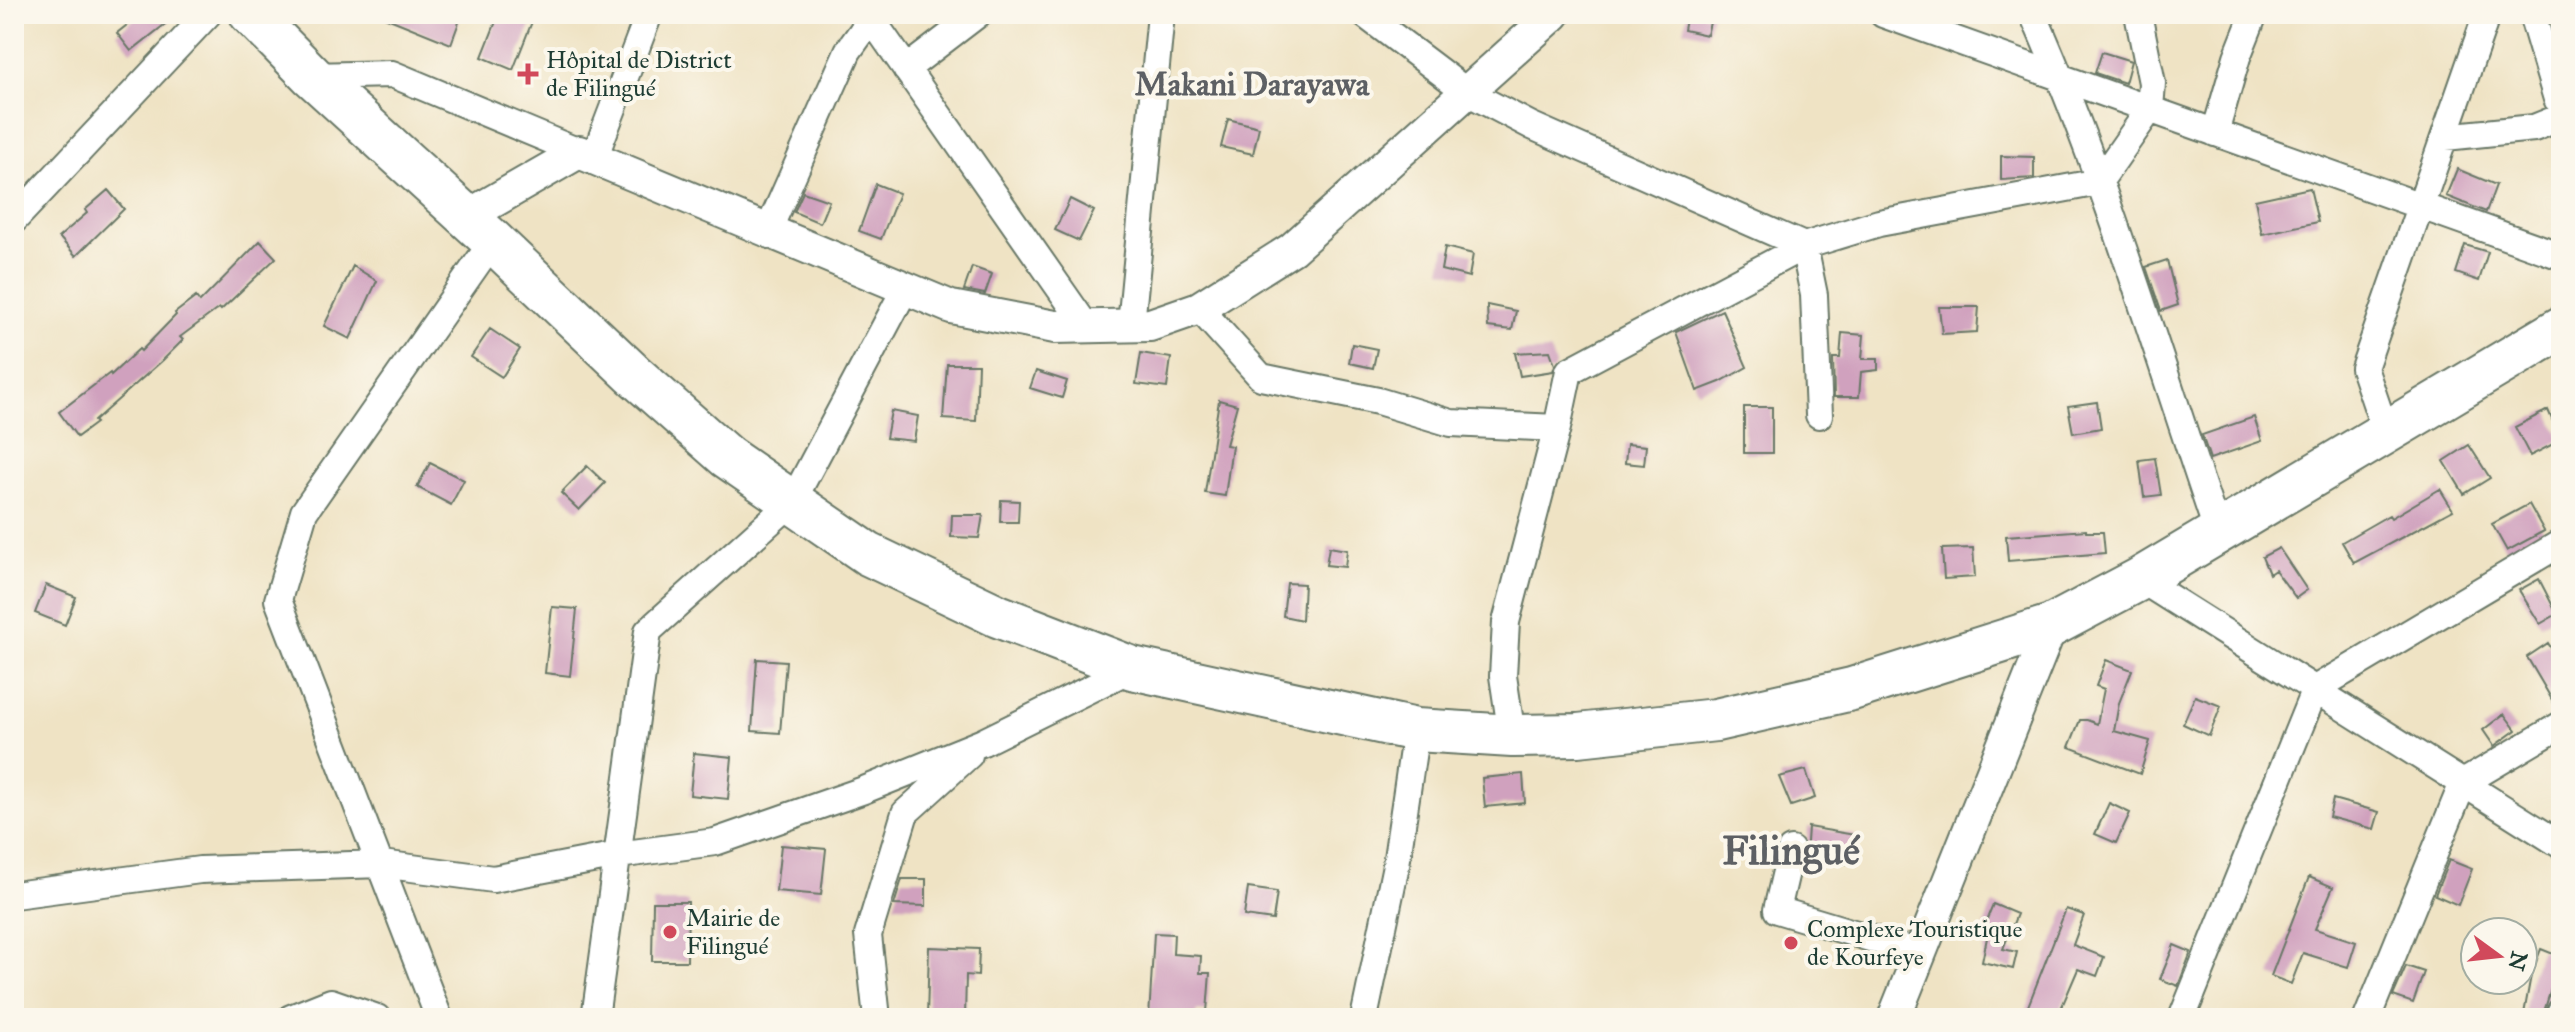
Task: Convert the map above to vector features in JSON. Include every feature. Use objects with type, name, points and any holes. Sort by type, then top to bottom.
[{"type":"main road","points":[[251,14],[312,76],[633,374],[727,457],[868,554],[998,616],[1132,668],[1416,730],[1512,736],[1578,735],[1716,720],[1852,689],[2051,626],[2140,579],[2561,328]]},
{"type":"street","points":[[14,220],[208,14]]},
{"type":"street","points":[[439,1018],[278,600],[304,512],[479,229],[587,155],[649,14]]},
{"type":"street","points":[[906,69],[978,14]]},
{"type":"street","points":[[1131,325],[1161,14]]},
{"type":"street","points":[[1364,14],[1467,92],[1532,126],[1804,246]]},
{"type":"street","points":[[312,76],[392,74],[951,307],[1055,327],[1150,325],[1199,308],[1292,249],[1554,14]]},
{"type":"street","points":[[1883,14],[2561,256]]},
{"type":"street","points":[[2033,14],[2061,78],[2099,182],[2218,533]]},
{"type":"street","points":[[1512,736],[1503,676],[1506,622],[1569,371],[1804,246],[1879,223],[2099,182],[2150,109],[2152,83],[2138,14]]},
{"type":"street","points":[[2215,133],[2237,57],[2254,14]]},
{"type":"street","points":[[2386,433],[2364,368],[2487,14]]},
{"type":"street","points":[[2532,14],[2557,99],[2561,102]]},
{"type":"street","points":[[768,231],[848,51],[870,16],[1086,326]]},
{"type":"street","points":[[2445,137],[2534,128],[2561,117]]},
{"type":"street","points":[[1804,246],[1814,295],[1819,415]]},
{"type":"street","points":[[595,1018],[648,631],[792,502],[905,289]]},
{"type":"street","points":[[1199,308],[1261,377],[1378,401],[1451,423],[1557,428]]},
{"type":"street","points":[[2182,1018],[2315,689],[2561,543]]},
{"type":"street","points":[[2140,579],[2561,845]]},
{"type":"street","points":[[1894,1018],[2051,626]]},
{"type":"street","points":[[14,895],[200,870],[382,864],[493,879],[618,855],[715,842],[864,790],[983,742],[1132,668]]},
{"type":"street","points":[[2367,1018],[2463,783],[2561,725]]},
{"type":"street","points":[[1364,1018],[1396,865],[1416,730]]},
{"type":"street","points":[[877,1018],[868,935],[905,813],[983,742]]},
{"type":"street","points":[[1791,850],[1777,910],[1920,953]]},
{"type":"street","points":[[291,1018],[331,1002],[377,1018]]},
{"type":"street","points":[[2558,1018],[2561,1011]]},
{"type":"building","points":[[141,14],[178,14],[131,51],[117,33]]},
{"type":"building","points":[[377,14],[462,14],[451,44]]},
{"type":"building","points":[[499,14],[535,14],[513,70],[482,57]]},
{"type":"building","points":[[1687,14],[1712,14],[1707,35],[1684,30]]},
{"type":"building","points":[[2102,52],[2131,61],[2125,83],[2095,73]]},
{"type":"building","points":[[1228,119],[1259,127],[1253,154],[1221,147]]},
{"type":"building","points":[[2001,156],[2034,157],[2034,178],[2001,180]]},
{"type":"building","points":[[2457,169],[2496,185],[2486,212],[2446,196]]},
{"type":"building","points":[[876,184],[899,193],[881,239],[859,231]]},
{"type":"building","points":[[2310,188],[2318,222],[2262,234],[2255,200]]},
{"type":"building","points":[[108,190],[124,209],[76,256],[59,237]]},
{"type":"building","points":[[803,192],[829,201],[820,223],[794,212]]},
{"type":"building","points":[[1070,199],[1094,211],[1079,241],[1055,230]]},
{"type":"building","points":[[260,241],[276,258],[221,310],[219,308],[180,337],[183,340],[163,360],[77,437],[59,412],[111,375],[139,349],[141,351],[175,313],[196,297],[200,302]]},
{"type":"building","points":[[2465,245],[2488,252],[2479,281],[2456,273]]},
{"type":"building","points":[[1445,247],[1473,254],[1469,277],[1441,270]]},
{"type":"building","points":[[2167,260],[2178,305],[2161,311],[2146,267]]},
{"type":"building","points":[[353,266],[377,281],[350,339],[324,326]]},
{"type":"building","points":[[972,267],[992,274],[985,294],[964,290]]},
{"type":"building","points":[[1487,305],[1516,311],[1512,330],[1488,327]]},
{"type":"building","points":[[1939,307],[1979,307],[1977,332],[1942,334]]},
{"type":"building","points":[[1722,310],[1747,367],[1697,391],[1676,332]]},
{"type":"building","points":[[490,329],[520,349],[502,377],[471,357]]},
{"type":"building","points":[[1842,333],[1864,335],[1862,359],[1878,359],[1878,370],[1861,372],[1859,397],[1834,397],[1833,358],[1840,358]]},
{"type":"building","points":[[1352,344],[1377,349],[1373,368],[1349,363]]},
{"type":"building","points":[[1550,351],[1555,365],[1553,371],[1520,376],[1515,353]]},
{"type":"building","points":[[1141,353],[1171,358],[1167,388],[1136,384]]},
{"type":"building","points":[[947,364],[978,364],[976,421],[943,419]]},
{"type":"building","points":[[1036,371],[1067,381],[1062,398],[1030,388]]},
{"type":"building","points":[[1219,400],[1237,405],[1226,445],[1232,446],[1225,496],[1205,493]]},
{"type":"building","points":[[2097,402],[2101,428],[2073,433],[2068,406]]},
{"type":"building","points":[[1744,407],[1772,407],[1772,453],[1744,453]]},
{"type":"building","points":[[2548,410],[2561,440],[2530,456],[2515,427]]},
{"type":"building","points":[[891,411],[918,416],[914,441],[886,438]]},
{"type":"building","points":[[2254,417],[2262,441],[2210,459],[2202,435]]},
{"type":"building","points":[[1627,444],[1646,446],[1644,465],[1625,463]]},
{"type":"building","points":[[2469,445],[2490,478],[2464,494],[2444,461]]},
{"type":"building","points":[[2155,458],[2161,495],[2144,497],[2139,460]]},
{"type":"building","points":[[430,463],[464,480],[451,505],[417,487]]},
{"type":"building","points":[[587,466],[605,483],[579,510],[561,493]]},
{"type":"building","points":[[2440,489],[2453,510],[2354,563],[2342,542]]},
{"type":"building","points":[[1001,500],[1019,501],[1018,522],[1000,522]]},
{"type":"building","points":[[2529,504],[2544,531],[2507,551],[2492,524]]},
{"type":"building","points":[[952,515],[983,515],[979,538],[951,537]]},
{"type":"building","points":[[2086,530],[2103,532],[2105,553],[2008,561],[2006,536]]},
{"type":"building","points":[[1329,547],[1347,550],[1345,567],[1326,565]]},
{"type":"building","points":[[1973,548],[1975,577],[1944,579],[1942,549]]},
{"type":"building","points":[[2279,548],[2307,590],[2296,598],[2275,570],[2269,574],[2262,557]]},
{"type":"building","points":[[2539,579],[2557,614],[2540,624],[2519,590]]},
{"type":"building","points":[[1287,583],[1304,584],[1302,620],[1283,616]]},
{"type":"building","points":[[46,585],[76,597],[65,625],[35,613]]},
{"type":"building","points":[[552,607],[577,609],[570,676],[545,673]]},
{"type":"building","points":[[2548,643],[2561,664],[2561,709],[2558,710],[2527,657]]},
{"type":"building","points":[[757,659],[786,661],[780,733],[752,731]]},
{"type":"building","points":[[2106,660],[2132,670],[2119,703],[2114,731],[2150,741],[2140,774],[2069,747],[2080,720],[2097,724],[2104,689],[2096,686]]},
{"type":"building","points":[[2195,696],[2221,706],[2209,736],[2183,724]]},
{"type":"building","points":[[2504,714],[2516,730],[2494,746],[2483,730]]},
{"type":"building","points":[[694,753],[732,757],[728,799],[690,795]]},
{"type":"building","points":[[1806,770],[1815,798],[1791,806],[1779,777]]},
{"type":"building","points":[[1523,774],[1525,803],[1485,807],[1482,778]]},
{"type":"building","points":[[2333,799],[2379,812],[2374,829],[2329,817]]},
{"type":"building","points":[[2109,803],[2130,813],[2116,843],[2095,834]]},
{"type":"building","points":[[1808,827],[1855,835],[1850,864],[1806,857]]},
{"type":"building","points":[[781,845],[826,849],[821,895],[776,891]]},
{"type":"building","points":[[2449,860],[2472,869],[2458,905],[2435,895]]},
{"type":"building","points":[[2309,877],[2333,887],[2315,929],[2356,942],[2348,967],[2303,953],[2291,984],[2271,976]]},
{"type":"building","points":[[902,879],[926,879],[926,906],[894,905]]},
{"type":"building","points":[[1248,888],[1277,892],[1273,920],[1244,916]]},
{"type":"building","name":"Mairie de Filingué","points":[[653,902],[688,902],[687,961],[652,961]]},
{"type":"building","points":[[1993,904],[2017,914],[2003,949],[2017,952],[2013,969],[1982,962],[1989,928],[1984,926]]},
{"type":"building","points":[[2066,909],[2084,915],[2073,945],[2104,957],[2097,976],[2078,969],[2057,1018],[2035,1018],[2025,1014]]},
{"type":"building","points":[[1154,933],[1174,934],[1173,954],[1201,956],[1200,973],[1210,973],[1207,1012],[1196,1011],[1196,1018],[1149,1018]]},
{"type":"building","points":[[2174,945],[2191,952],[2178,986],[2160,979]]},
{"type":"building","points":[[929,947],[979,949],[978,976],[966,975],[965,1018],[927,1018]]},
{"type":"building","points":[[2541,949],[2561,957],[2542,1018],[2524,1014],[2527,996],[2539,996]]},
{"type":"building","points":[[2406,966],[2424,972],[2413,1003],[2393,996]]},
{"type":"place","name":"Hôpital de District de Filingué","points":[[528,74]]},
{"type":"place","name":"Mairie de Filingué","points":[[670,932]]},
{"type":"place","name":"Complexe Touristique de Kourfeye","points":[[1791,943]]},
{"type":"district","name":"Makani Darayawa","points":[[1252,84]]},
{"type":"district","name":"Filingué","points":[[1791,850]]}]
